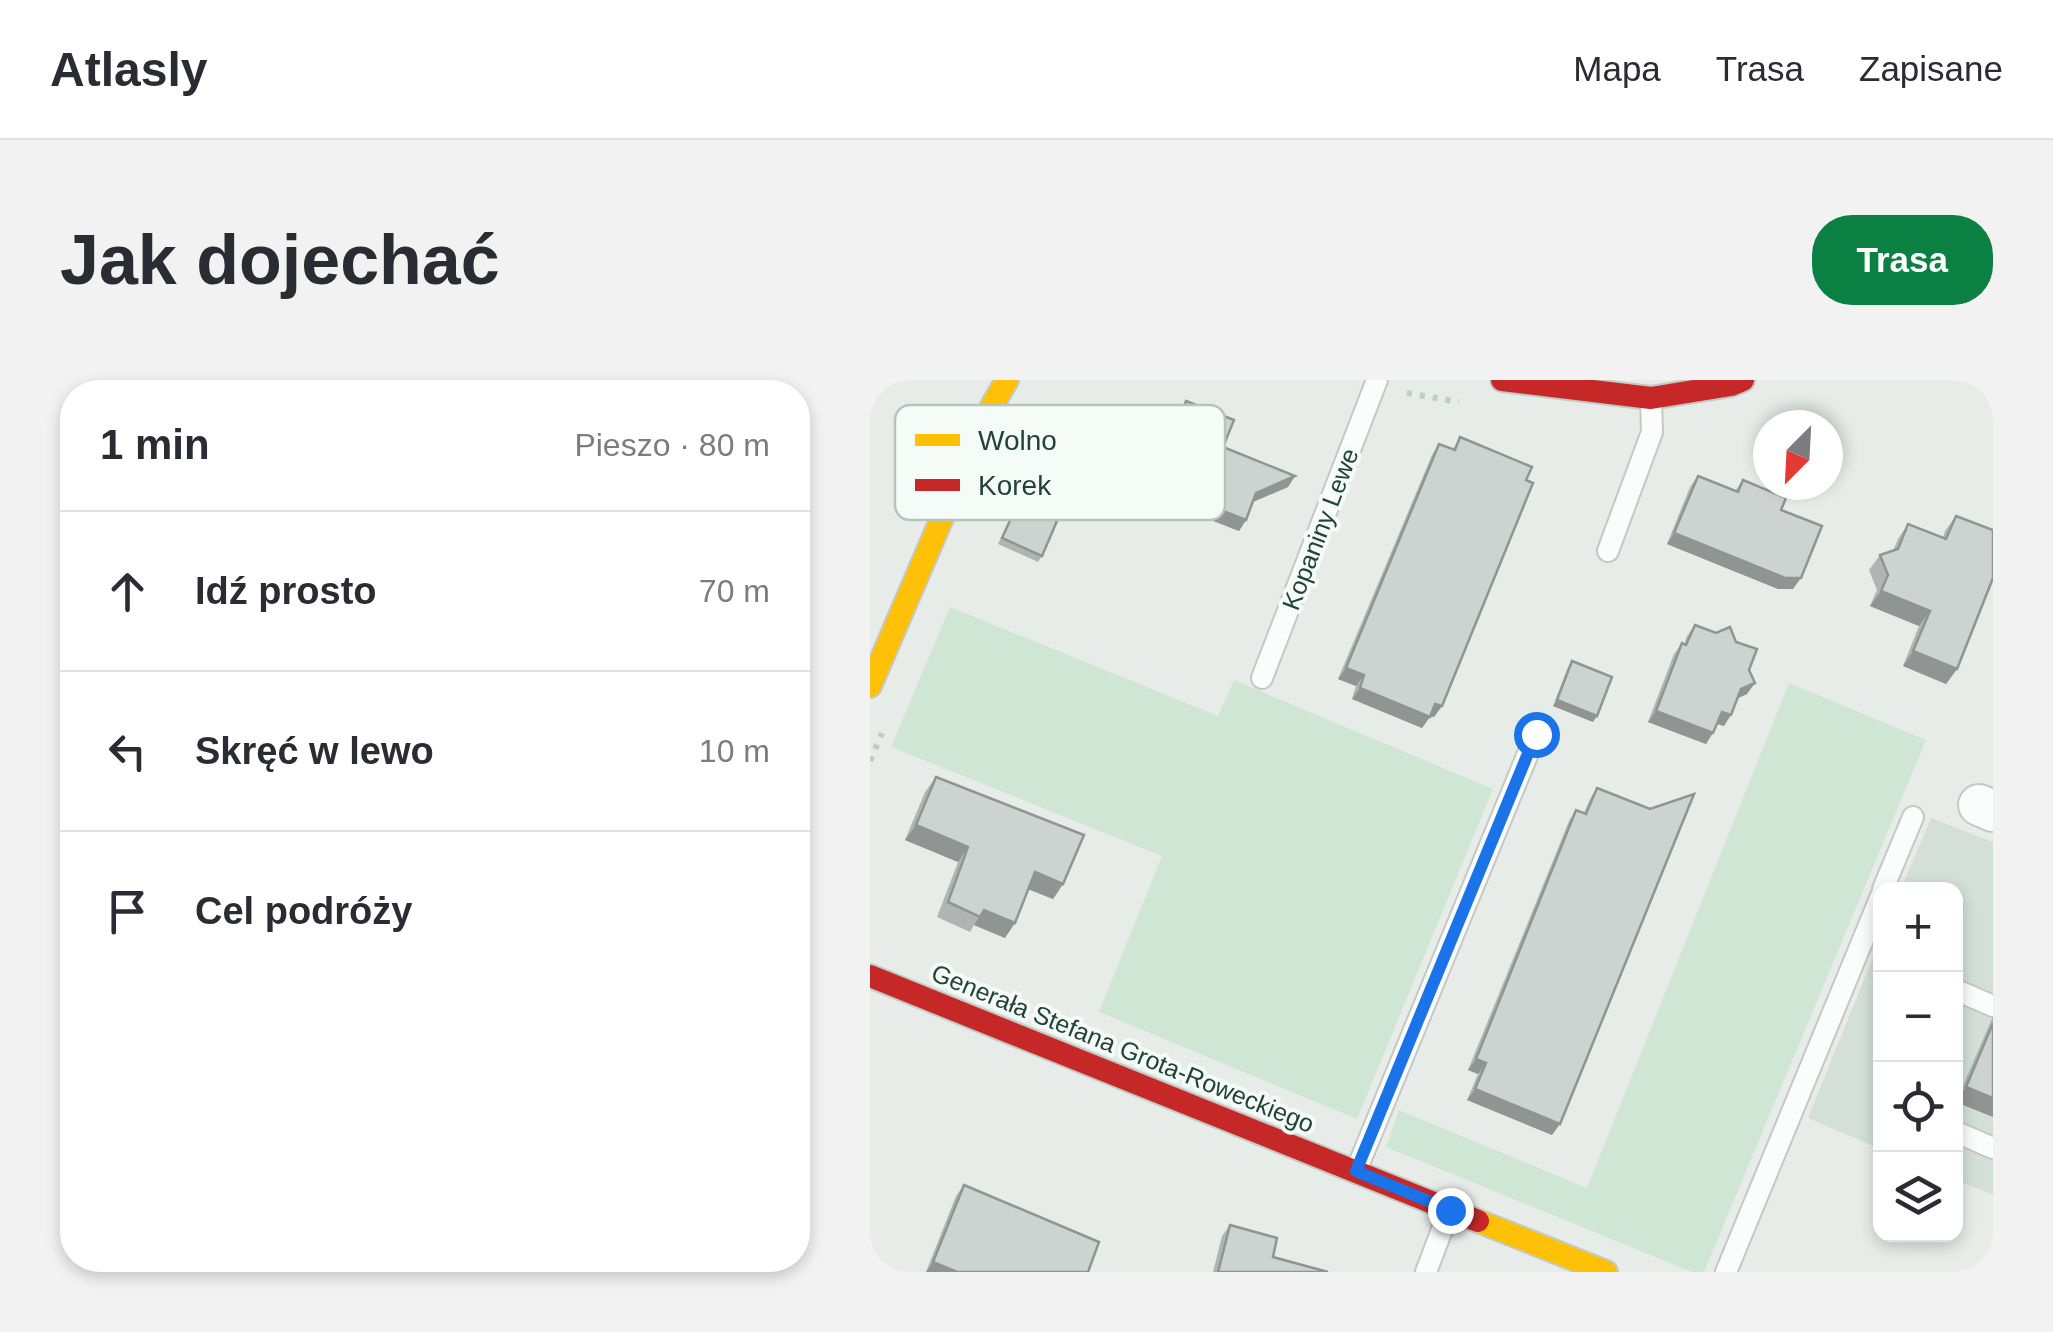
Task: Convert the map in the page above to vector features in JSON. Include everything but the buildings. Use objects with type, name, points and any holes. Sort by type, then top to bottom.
[{"type":"street","points":[[993,405],[1007,380]]},
{"type":"street","points":[[1502,380],[1651,398],[1743,380]]},
{"type":"street","points":[[870,686],[941,520]]},
{"type":"street","name":"Generała Stefana Grota-Roweckiego","points":[[870,976],[1606,1272]]},
{"type":"lane","name":"Kopaniny Lewe","points":[[1262,678],[1377,380]]},
{"type":"lane","points":[[1608,552],[1652,432],[1651,398]]},
{"type":"lane","points":[[1356,1171],[1536,734]]},
{"type":"lane","points":[[1886,882],[1913,817]]},
{"type":"lane","points":[[1726,1272],[1873,913]]},
{"type":"lane","points":[[1963,993],[1993,1006]]},
{"type":"lane","points":[[1963,1135],[1993,1148]]},
{"type":"lane","points":[[1426,1272],[1450,1210]]},
{"type":"shaded area","points":[[1931,818],[1993,842],[1993,1195],[1963,1183],[1963,882],[1904,882]]},
{"type":"shaded area","points":[[1873,957],[1873,1146],[1808,1118]]},
{"type":"green space","points":[[950,607],[1218,716],[1234,680],[1493,789],[1357,1119],[1099,1012],[1162,856],[891,747]]},
{"type":"green space","points":[[1789,683],[1926,740],[1704,1272],[1692,1272],[1386,1147],[1399,1110],[1587,1188]]},
{"type":"traffic: slow","points":[[993,405],[1007,380]]},
{"type":"traffic: slow","points":[[870,686],[941,520]]},
{"type":"traffic: slow","points":[[1478,1221],[1606,1272]]},
{"type":"traffic: jam","points":[[1502,380],[1651,398],[1743,380]]},
{"type":"traffic: jam","points":[[870,976],[1478,1221]]},
{"type":"route","points":[[1450,1210],[1356,1171],[1536,734]]}]
